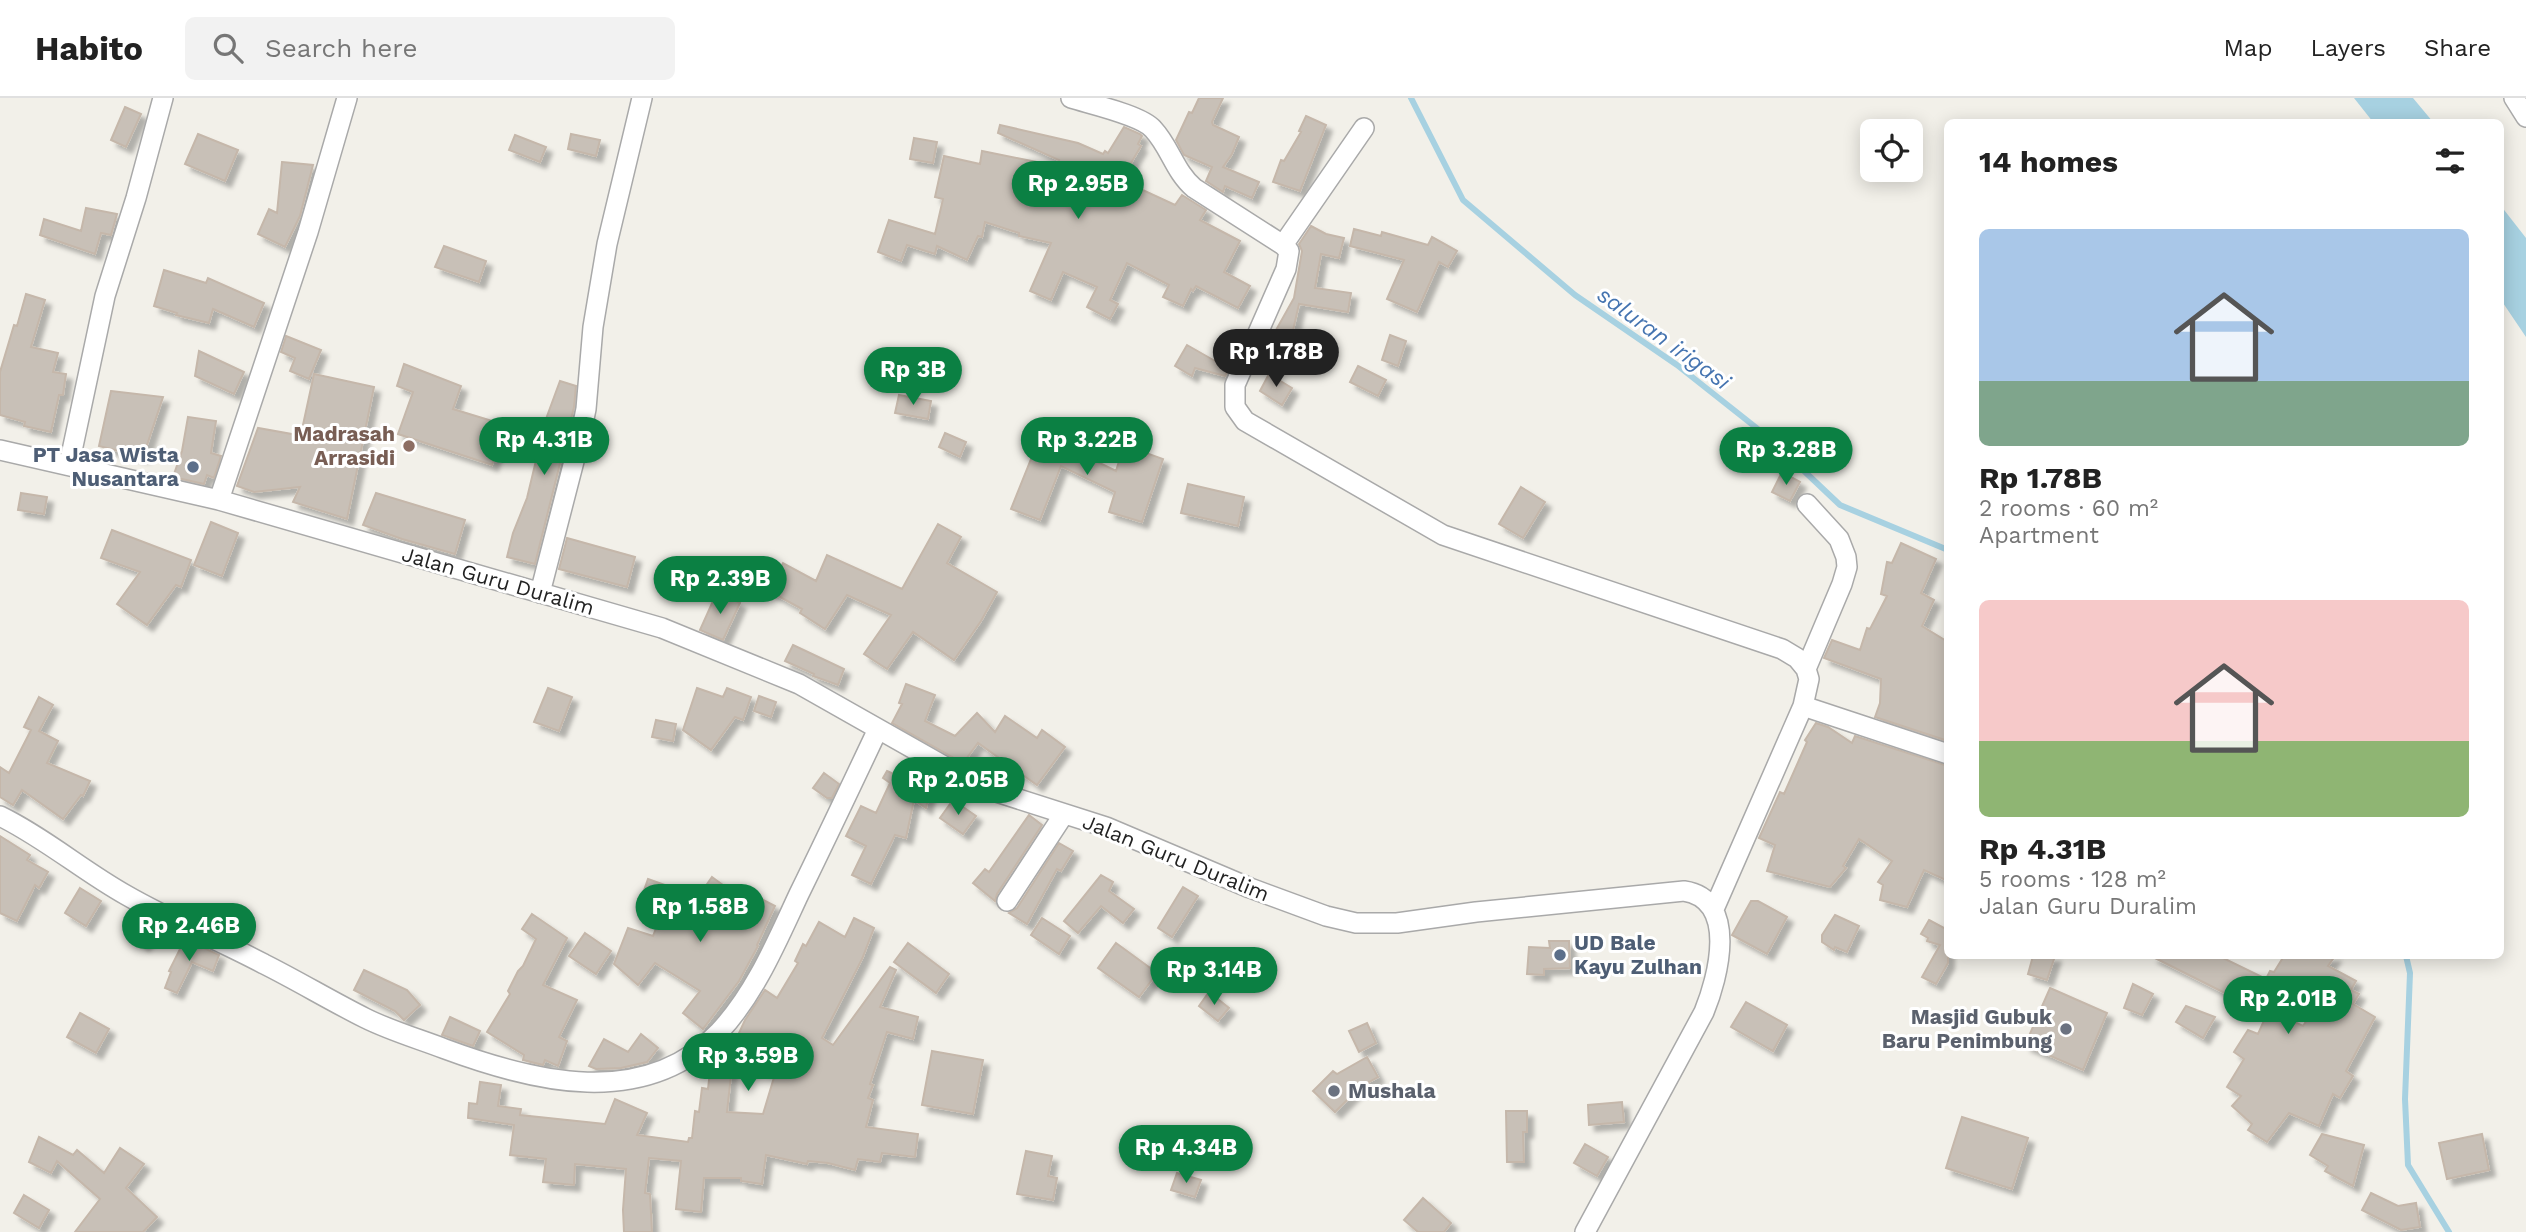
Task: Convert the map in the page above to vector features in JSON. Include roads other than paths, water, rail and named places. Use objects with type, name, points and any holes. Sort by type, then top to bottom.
[{"type":"street","points":[[69,465],[105,296],[136,198],[163,98]]},
{"type":"street","points":[[219,500],[308,232],[347,98]]},
{"type":"street","points":[[540,593],[586,409],[593,327],[607,244],[642,98]]},
{"type":"street","points":[[1071,98],[1142,120],[1153,128],[1184,180],[1283,245],[1290,253],[1286,269],[1234,391],[1236,407],[1245,421],[1443,535],[1782,649],[1797,658],[1807,669],[1809,679],[1803,706],[1714,909],[1719,927],[1720,947],[1713,990],[1586,1232]]},
{"type":"street","points":[[2514,98],[2526,117]]},
{"type":"street","points":[[1283,245],[1364,128]]},
{"type":"street","name":"Jalan Guru Duralim","points":[[0,450],[219,500],[662,628],[799,684],[981,787],[1106,827],[1301,909],[1356,923],[1397,923],[1684,891],[1700,896],[1714,909]]},
{"type":"street","points":[[1807,504],[1839,539],[1847,567],[1807,669]]},
{"type":"street","points":[[1803,706],[1944,753]]},
{"type":"street","points":[[0,816],[127,896],[265,964],[368,1019],[508,1070],[562,1081],[609,1082],[649,1075],[685,1058],[717,1034],[730,1020],[742,1004],[784,926],[878,729]]},
{"type":"street","points":[[1007,901],[1064,814]]},
{"type":"water","points":[[2354,98],[2413,98],[2430,119],[2371,119]]},
{"type":"water","points":[[2504,210],[2526,238],[2526,337],[2504,304]]},
{"type":"waterway","name":"saluran irigasi","points":[[1411,98],[1463,200],[1575,295],[1677,365],[1768,437],[1840,505],[1944,548]]},
{"type":"waterway","name":"saluran irigasi","points":[[2407,959],[2410,973],[2405,1099],[2408,1165],[2449,1232]]},
{"type":"place","name":"Madrasah Arrasidi","points":[[409,446]]},
{"type":"place","name":"PT Jasa Wista Nusantara","points":[[193,467]]},
{"type":"place","name":"UD Bale Kayu Zulhan","points":[[1560,955]]},
{"type":"place","name":"Masjid Gubuk Baru Penimbung","points":[[2066,1029]]},
{"type":"place","name":"Mushala","points":[[1334,1091]]}]
